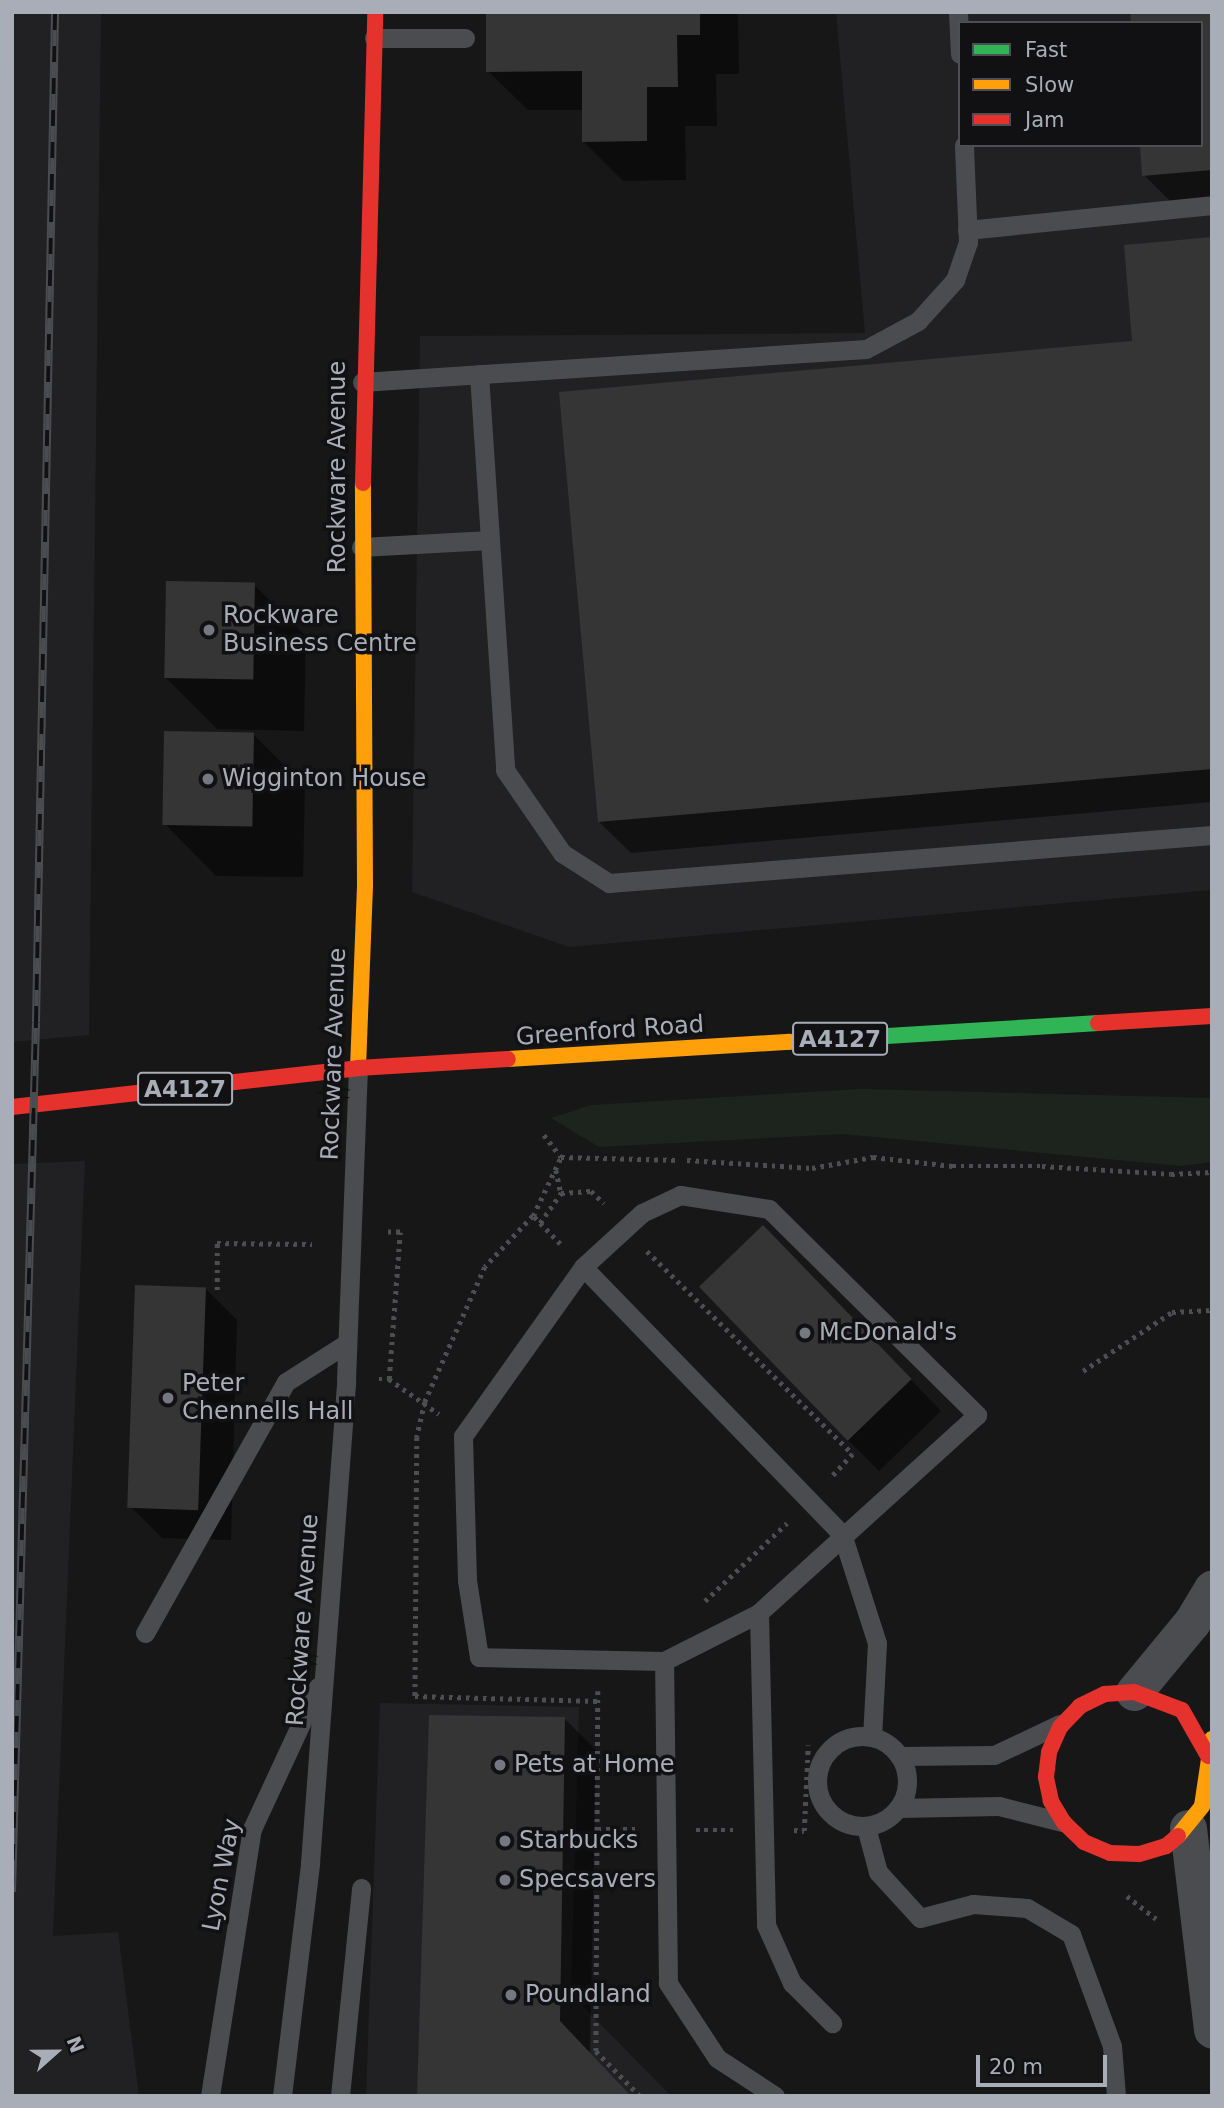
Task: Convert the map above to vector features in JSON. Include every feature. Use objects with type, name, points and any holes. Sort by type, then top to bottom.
[{"type":"street","name":"Rockware Avenue","points":[[358,1068],[365,885],[362,382],[375,12]]},
{"type":"street","name":"Greenford Road","points":[[12,1107],[358,1068],[1212,1016]]},
{"type":"street","points":[[1134,1692],[1192,1622],[1212,1589]]},
{"type":"street","points":[[1208,1756],[1182,1710],[1134,1692],[1105,1694],[1080,1706],[1066,1721],[1049,1752],[1046,1777],[1051,1801],[1063,1823],[1084,1842],[1110,1853],[1129,1854],[1166,1846],[1188,1828],[1202,1806],[1209,1782],[1208,1756],[1212,1739]]},
{"type":"street","points":[[1188,1828],[1212,2030]]},
{"type":"lane","points":[[374,38],[465,38]]},
{"type":"lane","points":[[362,382],[866,349],[918,321],[955,280],[967,230],[964,147]]},
{"type":"lane","points":[[967,230],[1212,205]]},
{"type":"lane","points":[[479,374],[505,771],[562,853],[609,883],[1212,835]]},
{"type":"lane","points":[[361,547],[490,540]]},
{"type":"lane","name":"Rockware Avenue","points":[[282,2096],[310,1863],[346,1380],[358,1068]]},
{"type":"lane","points":[[680,1195],[769,1209],[977,1415],[842,1534],[759,1613],[664,1661],[479,1657],[467,1580],[463,1436],[583,1267],[642,1213],[680,1195]]},
{"type":"lane","points":[[583,1267],[842,1534],[877,1643],[872,1737]]},
{"type":"lane","points":[[145,1633],[286,1382],[347,1343]]},
{"type":"lane","points":[[759,1613],[766,1925],[792,1983],[832,2023]]},
{"type":"lane","points":[[664,1661],[667,1983],[717,2058],[775,2096]]},
{"type":"lane","name":"Lyon Way","points":[[210,2096],[252,1829],[323,1677]]},
{"type":"lane","points":[[899,1756],[994,1755],[1066,1721]]},
{"type":"lane","points":[[872,1737],[891,1746],[899,1756],[907,1782],[898,1808],[878,1824],[866,1827],[837,1820],[826,1810],[816,1783],[825,1755],[835,1744],[848,1738],[872,1737]]},
{"type":"lane","points":[[898,1808],[999,1806],[1063,1823]]},
{"type":"lane","points":[[866,1827],[878,1872],[920,1918],[973,1904],[1027,1908],[1071,1934],[1112,2046],[1116,2096]]},
{"type":"lane","points":[[340,2096],[360,1888]]},
{"type":"path","points":[[544,1135],[561,1157]]},
{"type":"path","points":[[346,1380],[389,1378],[425,1402],[485,1267],[533,1216],[561,1157]]},
{"type":"path","points":[[561,1157],[762,1162],[812,1168],[873,1157],[952,1166],[1042,1166],[1171,1174],[1212,1171]]},
{"type":"path","points":[[556,1168],[562,1193]]},
{"type":"path","points":[[533,1216],[583,1267]]},
{"type":"path","points":[[389,1378],[400,1232]]},
{"type":"path","points":[[217,1290],[217,1243],[312,1244]]},
{"type":"path","points":[[1083,1371],[1172,1312],[1212,1310]]},
{"type":"path","points":[[598,1681],[596,2051],[640,2096]]},
{"type":"shaded area","points":[[12,12],[101,12],[89,1035],[12,1042]]},
{"type":"shaded area","points":[[12,12],[15,12],[12,325]]},
{"type":"shaded area","points":[[836,12],[1212,12],[1212,890],[569,947],[412,892],[420,336],[865,333]]},
{"type":"shaded area","points":[[861,1089],[1212,1098],[1212,1162],[1181,1166],[843,1134],[599,1147],[551,1118],[591,1105]]},
{"type":"shaded area","points":[[85,1161],[53,1936],[118,1932],[139,2096],[12,2096],[12,1164]]},
{"type":"shaded area","points":[[380,1703],[579,1707],[571,1994],[671,2096],[366,2096]]},
{"type":"building","points":[[486,12],[700,12],[700,35],[677,35],[678,87],[647,87],[647,141],[582,142],[582,71],[486,72]]},
{"type":"building","points":[[1130,12],[1212,12],[1212,170],[1142,176],[1140,147],[1203,147],[1203,21],[1131,21]]},
{"type":"building","points":[[1212,237],[1212,769],[598,822],[559,392],[1132,341],[1124,245]]},
{"type":"building","name":"Rockware Business Centre","points":[[166,581],[255,583],[253,680],[164,678]]},
{"type":"building","name":"Wigginton House","points":[[164,731],[254,733],[252,827],[162,825]]},
{"type":"building","name":"McDonald's","points":[[763,1225],[912,1379],[848,1441],[699,1287]]},
{"type":"building","name":"Peter Chennells Hall","points":[[135,1285],[206,1287],[198,1510],[127,1508]]},
{"type":"building","points":[[429,1715],[565,1717],[560,2021],[631,2096],[417,2096]]},
{"type":"railway","points":[[12,1892],[36,1022],[55,12]]},
{"type":"traffic: fast","points":[[789,1042],[1098,1023]]},
{"type":"traffic: slow","points":[[358,1068],[365,885],[363,483]]},
{"type":"traffic: slow","points":[[508,1059],[789,1042]]},
{"type":"traffic: slow","points":[[1178,1836],[1202,1806],[1212,1739]]},
{"type":"traffic: jam","points":[[363,483],[375,12]]},
{"type":"traffic: jam","points":[[1098,1023],[1212,1016]]},
{"type":"traffic: jam","points":[[12,1107],[358,1068],[508,1059]]},
{"type":"traffic: jam","points":[[1178,1836],[1166,1846],[1139,1854],[1110,1853],[1084,1842],[1064,1823],[1051,1801],[1046,1777],[1049,1752],[1060,1727],[1080,1706],[1105,1694],[1134,1692],[1182,1710],[1208,1756]]},
{"type":"place","name":"Rockware Business Centre","points":[[209,630]]},
{"type":"place","name":"Wigginton House","points":[[208,779]]},
{"type":"place","name":"McDonald's","points":[[805,1333]]},
{"type":"place","name":"Peter Chennells Hall","points":[[168,1398]]},
{"type":"place","name":"Pets at Home","points":[[500,1765]]},
{"type":"place","name":"Starbucks","points":[[505,1841]]},
{"type":"place","name":"Specsavers","points":[[505,1880]]},
{"type":"place","name":"Poundland","points":[[511,1995]]}]
